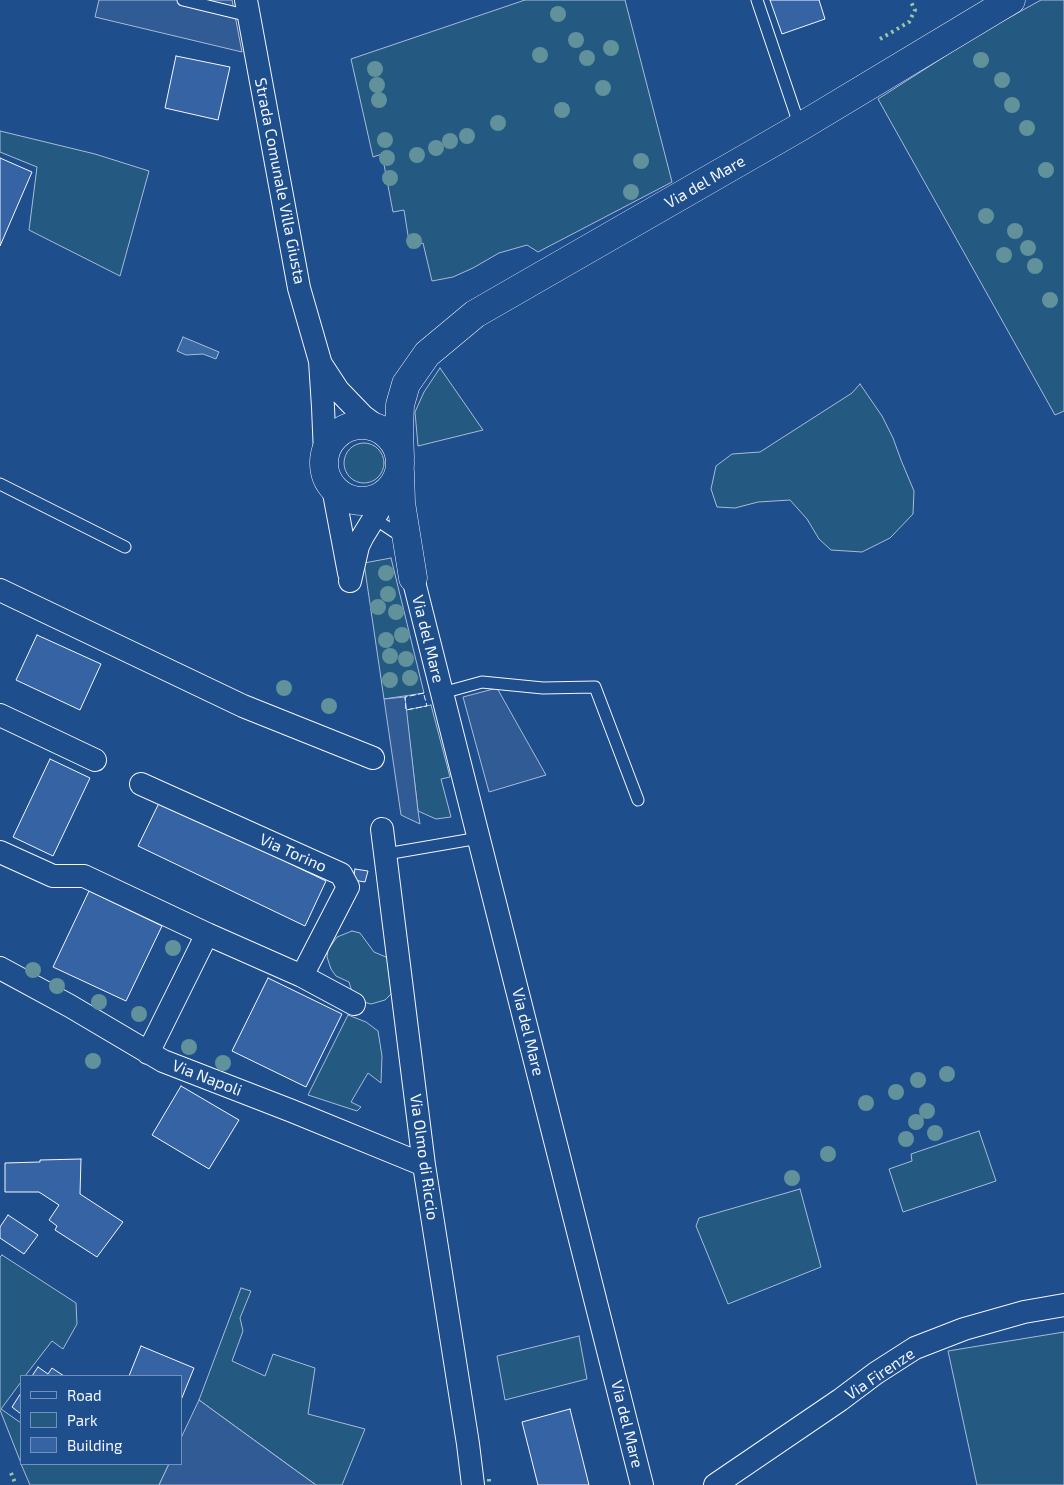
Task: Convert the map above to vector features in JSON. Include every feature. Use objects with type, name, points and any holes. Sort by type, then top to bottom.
[{"type":"street","name":"Via del Mare","points":[[411,376],[427,354],[475,314],[800,127],[1010,0]]},
{"type":"street","name":"Strada Comunale Villa Giusta","points":[[248,8],[299,288],[320,361]]},
{"type":"street","points":[[320,361],[338,390],[397,447],[402,503],[396,531],[413,578]]},
{"type":"street","points":[[320,361],[325,472],[333,488],[342,496],[353,500],[377,499],[387,493],[398,471],[400,405],[406,384],[411,376]]},
{"type":"street","points":[[325,454],[328,446],[341,431],[373,423],[389,397],[411,376]]},
{"type":"street","points":[[333,488],[350,581],[358,546],[398,471]]},
{"type":"street","name":"Via del Mare","points":[[413,578],[642,1485]]},
{"type":"street","points":[[0,590],[243,706],[373,758]]},
{"type":"street","points":[[0,715],[95,760]]},
{"type":"street","name":"Via Torino","points":[[141,784],[341,874],[348,887],[302,976]]},
{"type":"street","name":"Via Olmo di Riccio","points":[[382,829],[424,1166],[468,1444],[472,1485]]},
{"type":"street","points":[[0,852],[53,876],[84,876],[302,976],[354,1004]]},
{"type":"street","points":[[148,1053],[207,934]]},
{"type":"street","name":"Via Napoli","points":[[0,968],[70,1006],[163,1061],[285,1108],[424,1166]]},
{"type":"street","name":"Via Firenze","points":[[715,1485],[915,1348],[964,1329],[1024,1312],[1064,1305]]},
{"type":"lane","points":[[183,0],[248,8]]},
{"type":"lane","points":[[757,0],[800,127]]},
{"type":"lane","points":[[0,484],[125,548]]},
{"type":"lane","points":[[442,693],[482,682],[544,688],[595,687],[638,800]]},
{"type":"lane","points":[[386,854],[479,838]]},
{"type":"green space","points":[[525,0],[625,0],[672,182],[538,252],[527,245],[499,253],[453,277],[432,281],[423,243],[410,248],[404,210],[393,212],[382,154],[373,157],[351,59]]},
{"type":"green space","points":[[1041,0],[1064,0],[1064,411],[1055,415],[878,99],[983,32]]},
{"type":"green space","points":[[0,131],[95,154],[149,171],[120,276],[29,230],[37,167],[0,152]]},
{"type":"green space","points":[[440,368],[483,430],[418,446],[415,412],[424,392]]},
{"type":"green space","points":[[860,384],[882,416],[914,491],[913,514],[890,538],[862,552],[831,550],[819,539],[807,519],[790,500],[758,502],[735,508],[717,507],[711,489],[716,466],[732,454],[760,452],[852,393]]},
{"type":"green space","points":[[368,443],[375,446],[381,452],[384,463],[383,471],[375,480],[368,483],[360,483],[353,480],[345,471],[344,459],[347,452],[356,444]]},
{"type":"green space","points":[[391,558],[424,693],[384,699],[364,563]]},
{"type":"green space","points":[[431,705],[450,777],[441,779],[451,817],[436,819],[418,811],[406,710]]},
{"type":"green space","points":[[352,931],[360,933],[374,952],[386,957],[392,965],[392,993],[385,1000],[371,1004],[360,1001],[352,992],[349,982],[336,976],[331,969],[327,957],[328,950],[337,937]]},
{"type":"green space","points":[[348,1015],[366,1022],[378,1031],[382,1056],[381,1083],[368,1073],[351,1102],[361,1107],[357,1111],[308,1095]]},
{"type":"green space","points":[[979,1131],[996,1181],[903,1212],[889,1169],[912,1161],[911,1154]]},
{"type":"green space","points":[[800,1189],[821,1267],[728,1304],[696,1226],[699,1218]]},
{"type":"green space","points":[[2,1255],[76,1303],[77,1324],[63,1349],[52,1341],[26,1375],[20,1375],[20,1383],[1,1409],[20,1422],[20,1460],[0,1410],[0,1257]]},
{"type":"green space","points":[[241,1288],[251,1291],[240,1318],[243,1331],[232,1361],[265,1376],[273,1354],[315,1368],[308,1414],[365,1429],[342,1485],[316,1485],[199,1400]]},
{"type":"green space","points":[[1064,1332],[1064,1485],[977,1485],[948,1351]]},
{"type":"green space","points":[[579,1336],[587,1379],[505,1400],[497,1356]]},
{"type":"green space","points":[[21,1465],[169,1465],[159,1485],[30,1485]]},
{"type":"shaded area","points":[[99,0],[232,0],[242,52],[95,17]]},
{"type":"shaded area","points":[[183,337],[219,352],[216,359],[203,354],[186,355],[177,351]]},
{"type":"shaded area","points":[[497,688],[546,775],[489,792],[463,697]]},
{"type":"shaded area","points":[[405,697],[420,824],[401,815],[384,699]]},
{"type":"shaded area","points":[[199,1400],[316,1485],[159,1485],[169,1465],[182,1465],[182,1436]]},
{"type":"building","points":[[770,0],[819,0],[825,19],[782,34]]},
{"type":"building","points":[[176,56],[230,67],[218,120],[165,108]]},
{"type":"building","points":[[0,158],[32,172],[0,246]]},
{"type":"building","points":[[37,635],[101,664],[80,710],[16,680]]},
{"type":"building","points":[[50,759],[90,778],[53,856],[13,837]]},
{"type":"building","points":[[160,801],[326,881],[305,926],[138,846]]},
{"type":"building","points":[[355,869],[368,871],[365,882],[353,880]]},
{"type":"building","points":[[89,891],[162,926],[126,1001],[53,967]]},
{"type":"building","points":[[268,978],[342,1014],[306,1087],[232,1051]]},
{"type":"building","points":[[181,1086],[239,1120],[209,1169],[152,1135]]},
{"type":"building","points":[[81,1159],[80,1194],[123,1222],[97,1257],[55,1230],[57,1226],[49,1220],[59,1205],[39,1192],[5,1192],[5,1163]]},
{"type":"building","points":[[8,1215],[38,1235],[24,1254],[0,1238],[0,1227]]},
{"type":"building","points":[[141,1346],[194,1368],[182,1398],[182,1375],[129,1375]]},
{"type":"building","points":[[38,1367],[48,1374],[52,1368],[62,1375],[33,1375]]},
{"type":"building","points":[[20,1395],[20,1413],[12,1407]]},
{"type":"building","points":[[570,1409],[589,1485],[538,1485],[522,1422]]},
{"type":"hedge","points":[[880,39],[909,22],[915,10],[910,0]]},
{"type":"hedge","points":[[11,1473],[16,1485]]},
{"type":"hedge","points":[[489,1479],[489,1485]]},
{"type":"fence","points":[[424,693],[405,697],[406,710],[427,706],[424,695]]}]
